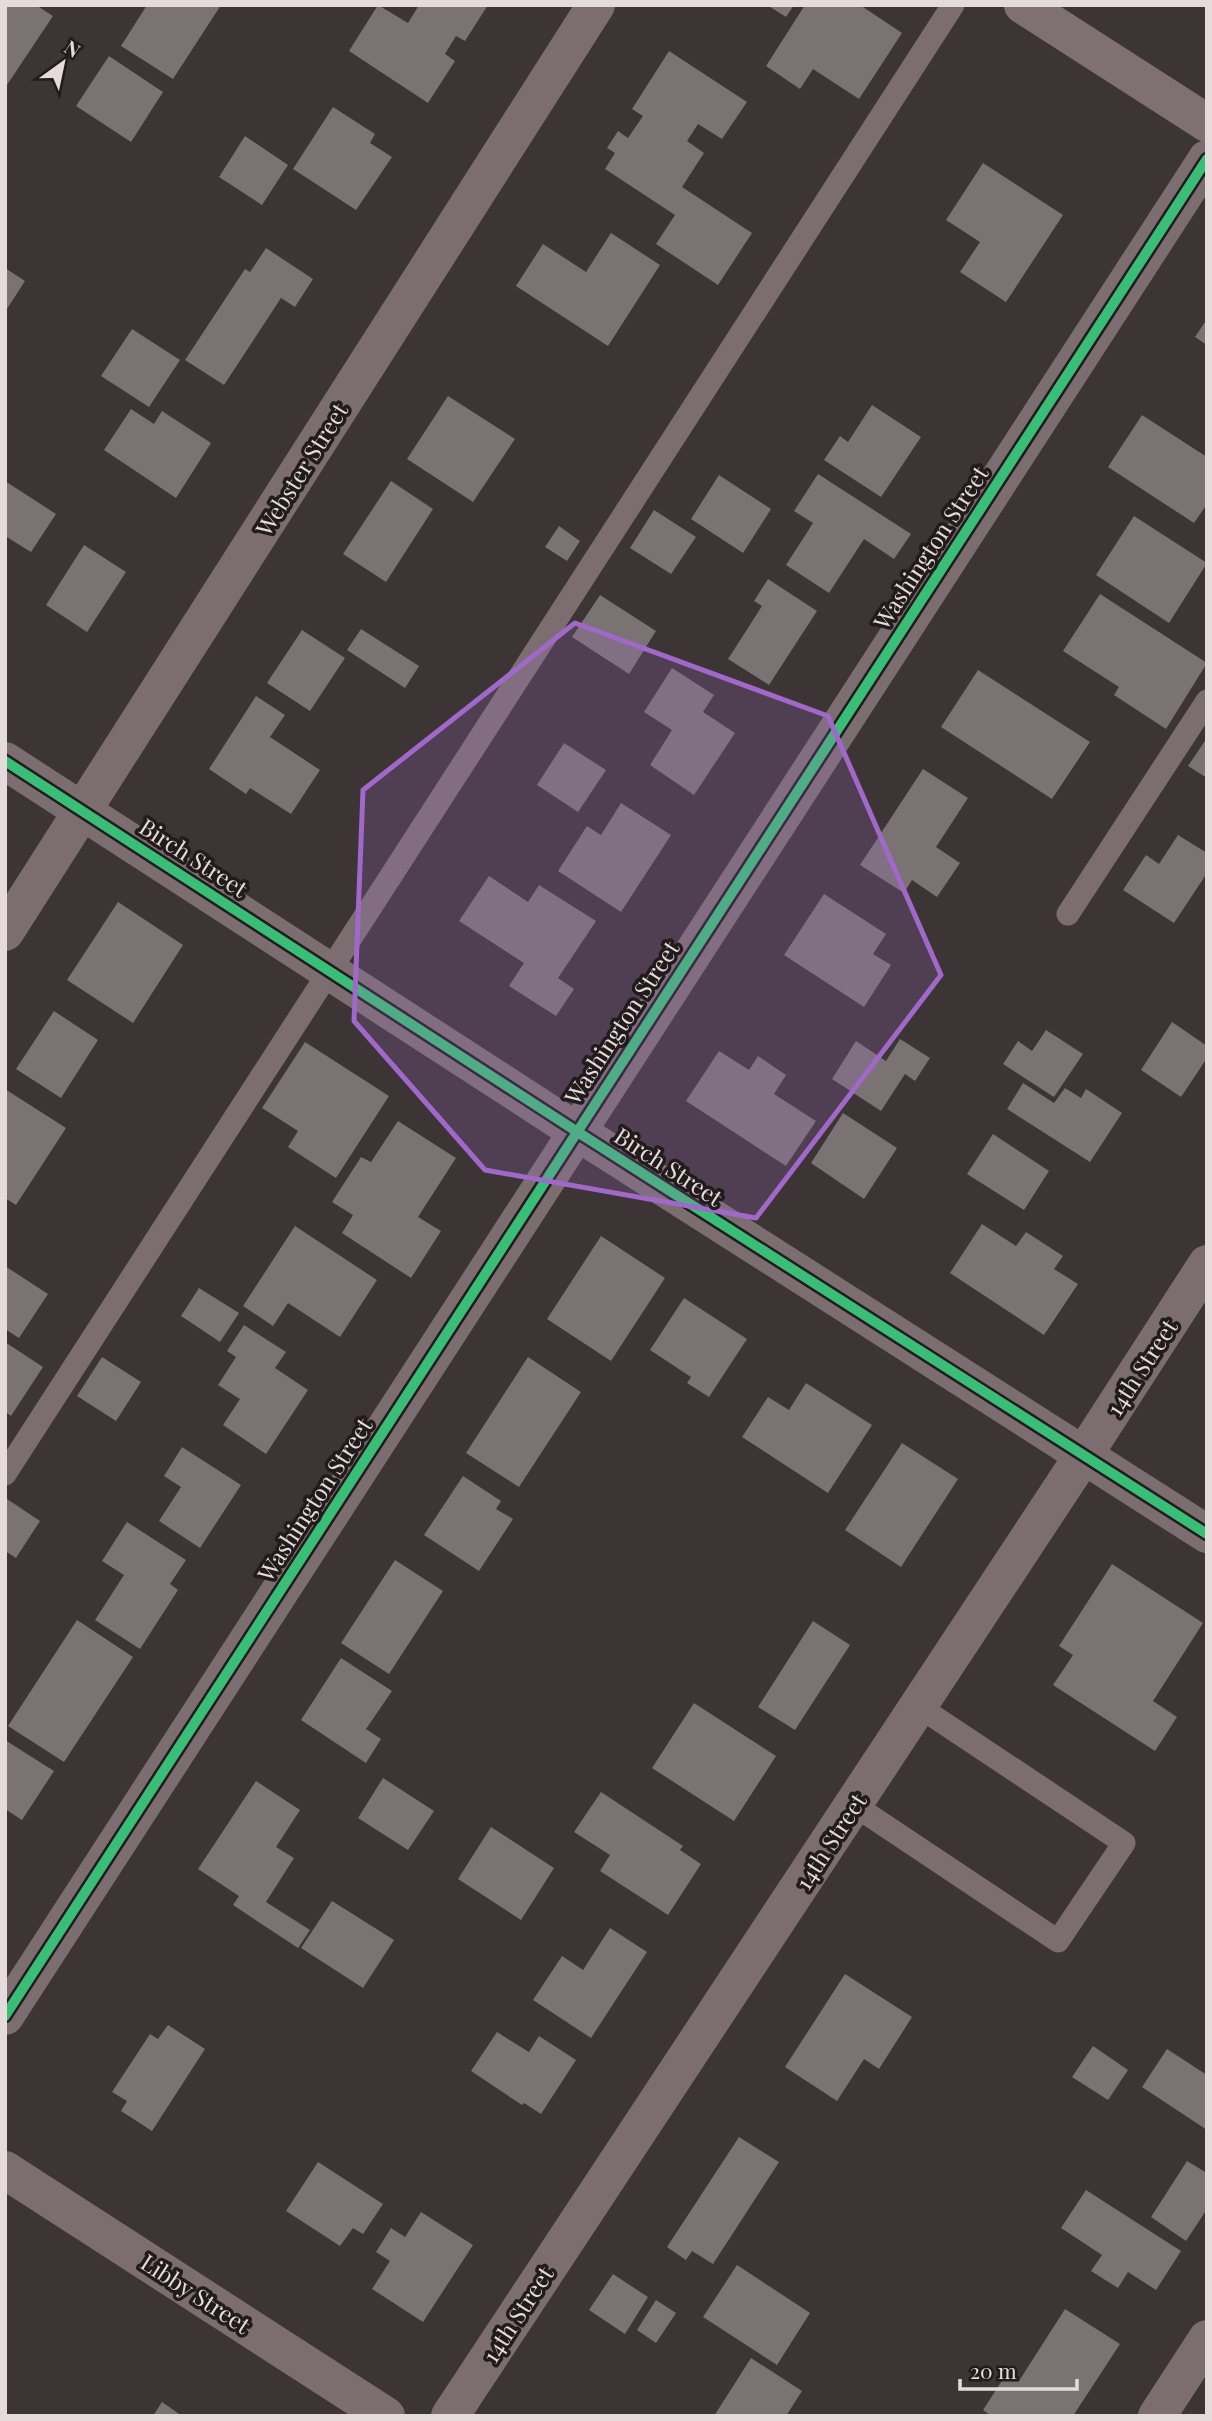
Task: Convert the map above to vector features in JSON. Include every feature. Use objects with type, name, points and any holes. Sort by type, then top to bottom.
[{"type":"street","name":"Webster Street","points":[[5,933],[596,5]]},
{"type":"street","points":[[1023,5],[1207,124]]},
{"type":"street","name":"Washington Street","points":[[5,2016],[1207,159]]},
{"type":"street","name":"Birch Street","points":[[5,761],[576,1131],[1207,1534]]},
{"type":"street","name":"14th Street","points":[[450,2416],[1207,1264]]},
{"type":"street","name":"Libby Street","points":[[5,2170],[386,2416]]},
{"type":"street","points":[[1157,2416],[1207,2339]]},
{"type":"lane","points":[[5,1474],[953,5]]},
{"type":"lane","points":[[1068,914],[1207,701]]},
{"type":"lane","points":[[853,1805],[1058,1941],[1124,1843],[918,1706]]},
{"type":"highlighted area","points":[[575,623],[828,716],[941,975],[756,1218],[485,1170],[354,1021],[363,790]]},
{"type":"building","points":[[5,5],[36,5],[53,16],[5,88]]},
{"type":"building","points":[[147,5],[221,5],[173,79],[121,46]]},
{"type":"building","points":[[378,5],[408,23],[419,5],[488,5],[465,41],[456,36],[445,54],[455,61],[428,103],[349,51]]},
{"type":"building","points":[[767,5],[794,5],[786,17]]},
{"type":"building","points":[[805,5],[860,5],[902,33],[859,99],[813,69],[800,89],[766,66]]},
{"type":"building","points":[[669,51],[747,102],[722,139],[698,124],[687,141],[704,153],[682,187],[752,233],[718,285],[656,244],[675,215],[605,169],[615,153],[607,148],[618,131],[628,138],[643,116],[632,109]]},
{"type":"building","points":[[109,56],[163,92],[131,142],[76,106]]},
{"type":"building","points":[[333,107],[375,134],[370,143],[392,157],[356,210],[293,169]]},
{"type":"building","points":[[245,136],[288,165],[262,205],[219,177]]},
{"type":"building","points":[[983,163],[1063,215],[1006,302],[960,272],[980,242],[946,220]]},
{"type":"building","points":[[611,233],[660,265],[608,346],[516,286],[543,244],[586,272]]},
{"type":"building","points":[[266,248],[313,279],[295,307],[281,298],[224,385],[185,360],[245,269],[250,272]]},
{"type":"building","points":[[5,268],[25,281],[5,312]]},
{"type":"building","points":[[1207,319],[1207,345],[1195,337]]},
{"type":"building","points":[[132,329],[180,360],[149,407],[101,376]]},
{"type":"building","points":[[448,396],[515,439],[473,502],[407,459]]},
{"type":"building","points":[[872,405],[921,437],[881,497],[824,460],[840,436],[848,442]]},
{"type":"building","points":[[131,409],[154,424],[162,411],[211,443],[176,498],[104,450]]},
{"type":"building","points":[[1142,415],[1207,457],[1207,504],[1194,523],[1108,467]]},
{"type":"building","points":[[818,474],[911,534],[894,559],[864,539],[829,593],[786,565],[813,523],[794,511]]},
{"type":"building","points":[[719,475],[771,509],[743,553],[691,519]]},
{"type":"building","points":[[5,481],[56,514],[31,552],[5,536]]},
{"type":"building","points":[[391,481],[433,509],[386,582],[343,554]]},
{"type":"building","points":[[654,510],[696,537],[671,574],[630,548]]},
{"type":"building","points":[[1134,516],[1207,563],[1169,623],[1096,575]]},
{"type":"building","points":[[559,526],[580,541],[567,561],[545,547]]},
{"type":"building","points":[[84,545],[126,572],[87,632],[46,605]]},
{"type":"building","points":[[768,579],[817,611],[769,685],[728,659],[762,606],[754,601]]},
{"type":"building","points":[[1100,594],[1207,663],[1166,729],[1114,695],[1119,687],[1063,651]]},
{"type":"building","points":[[600,595],[656,631],[629,674],[572,637]]},
{"type":"building","points":[[361,629],[419,666],[405,688],[347,650]]},
{"type":"building","points":[[302,630],[345,658],[310,711],[267,683]]},
{"type":"building","points":[[672,668],[714,695],[703,712],[735,733],[694,795],[650,765],[672,730],[644,712]]},
{"type":"building","points":[[978,670],[1090,742],[1052,799],[941,727]]},
{"type":"building","points":[[256,696],[285,715],[270,737],[320,770],[291,814],[250,788],[246,794],[209,769]]},
{"type":"building","points":[[1207,738],[1207,778],[1188,766]]},
{"type":"building","points":[[564,743],[606,770],[578,812],[537,785]]},
{"type":"building","points":[[923,769],[968,798],[936,847],[960,863],[937,897],[912,880],[904,893],[860,865]]},
{"type":"building","points":[[621,803],[671,835],[621,912],[558,871],[587,826],[601,835]]},
{"type":"building","points":[[1178,835],[1207,853],[1207,873],[1174,923],[1123,890],[1146,855],[1159,864]]},
{"type":"building","points":[[489,876],[528,902],[539,885],[596,921],[558,978],[574,989],[556,1016],[509,986],[524,963],[459,921]]},
{"type":"building","points":[[824,894],[886,934],[873,954],[891,965],[864,1007],[784,955]]},
{"type":"building","points":[[118,902],[183,945],[133,1023],[67,980]]},
{"type":"building","points":[[54,1011],[98,1040],[61,1098],[16,1069]]},
{"type":"building","points":[[1172,1022],[1207,1046],[1207,1058],[1181,1097],[1141,1070]]},
{"type":"building","points":[[1046,1030],[1083,1054],[1054,1097],[1003,1064],[1018,1041],[1032,1051]]},
{"type":"building","points":[[900,1039],[930,1058],[915,1081],[905,1074],[881,1111],[832,1079],[856,1041],[886,1061]]},
{"type":"building","points":[[305,1042],[389,1096],[336,1178],[288,1147],[298,1131],[262,1108]]},
{"type":"building","points":[[719,1051],[749,1070],[758,1056],[786,1075],[774,1094],[816,1121],[786,1166],[686,1101]]},
{"type":"building","points":[[1023,1083],[1054,1103],[1065,1088],[1081,1098],[1086,1089],[1122,1113],[1090,1162],[1007,1109]]},
{"type":"building","points":[[5,1089],[66,1128],[16,1205],[5,1198]]},
{"type":"building","points":[[843,1113],[897,1148],[864,1199],[811,1163]]},
{"type":"building","points":[[398,1121],[456,1158],[418,1217],[441,1231],[411,1278],[342,1233],[353,1215],[332,1202],[361,1157],[371,1162]]},
{"type":"building","points":[[993,1134],[1049,1171],[1024,1210],[967,1174]]},
{"type":"building","points":[[982,1224],[1016,1246],[1026,1232],[1063,1256],[1054,1269],[1078,1284],[1044,1335],[950,1273]]},
{"type":"building","points":[[295,1226],[377,1280],[340,1337],[288,1303],[273,1326],[243,1306]]},
{"type":"building","points":[[601,1236],[665,1278],[611,1361],[547,1319]]},
{"type":"building","points":[[5,1266],[48,1294],[19,1338],[5,1329]]},
{"type":"building","points":[[199,1288],[239,1313],[220,1342],[181,1316]]},
{"type":"building","points":[[684,1298],[747,1339],[709,1397],[687,1383],[691,1377],[650,1350]]},
{"type":"building","points":[[244,1325],[286,1352],[275,1368],[308,1390],[266,1454],[223,1425],[240,1399],[218,1385],[236,1357],[227,1351]]},
{"type":"building","points":[[5,1342],[43,1367],[11,1416],[5,1412]]},
{"type":"building","points":[[102,1357],[141,1382],[116,1421],[77,1396]]},
{"type":"building","points":[[528,1357],[581,1392],[519,1487],[466,1453]]},
{"type":"building","points":[[806,1383],[872,1425],[828,1493],[742,1437],[768,1397],[789,1410]]},
{"type":"building","points":[[902,1443],[958,1479],[901,1567],[845,1530]]},
{"type":"building","points":[[182,1447],[241,1485],[200,1548],[159,1521],[181,1487],[164,1476]]},
{"type":"building","points":[[463,1476],[501,1501],[496,1509],[513,1519],[479,1571],[424,1535]]},
{"type":"building","points":[[7,1499],[40,1521],[16,1558],[5,1551]]},
{"type":"building","points":[[127,1522],[186,1560],[170,1584],[178,1590],[140,1649],[95,1620],[124,1575],[102,1561]]},
{"type":"building","points":[[395,1560],[443,1591],[389,1674],[341,1643]]},
{"type":"building","points":[[1112,1564],[1203,1623],[1153,1701],[1177,1717],[1155,1751],[1053,1685],[1073,1655],[1059,1646]]},
{"type":"building","points":[[77,1620],[133,1657],[64,1762],[8,1726]]},
{"type":"building","points":[[813,1621],[850,1645],[795,1730],[758,1707]]},
{"type":"building","points":[[341,1658],[392,1691],[366,1729],[381,1739],[366,1763],[301,1720]]},
{"type":"building","points":[[694,1703],[776,1756],[734,1821],[652,1768]]},
{"type":"building","points":[[5,1740],[54,1771],[22,1820],[5,1809]]},
{"type":"building","points":[[383,1778],[434,1811],[408,1850],[358,1818]]},
{"type":"building","points":[[256,1781],[300,1810],[276,1847],[294,1858],[266,1902],[310,1930],[298,1948],[233,1905],[239,1896],[198,1869]]},
{"type":"building","points":[[601,1792],[683,1846],[680,1850],[701,1864],[668,1915],[600,1871],[610,1855],[574,1832]]},
{"type":"building","points":[[491,1827],[554,1868],[521,1920],[458,1879]]},
{"type":"building","points":[[332,1901],[394,1940],[363,1988],[301,1948]]},
{"type":"building","points":[[610,1928],[647,1952],[591,2038],[533,2000],[562,1956],[583,1970]]},
{"type":"building","points":[[845,1974],[912,2017],[879,2069],[864,2059],[837,2101],[785,2067]]},
{"type":"building","points":[[168,2025],[205,2049],[152,2131],[121,2111],[127,2101],[112,2092],[150,2034],[158,2039]]},
{"type":"building","points":[[497,2032],[529,2052],[539,2036],[576,2060],[541,2114],[524,2103],[522,2105],[471,2071]]},
{"type":"building","points":[[1093,2046],[1128,2070],[1108,2100],[1072,2077]]},
{"type":"building","points":[[1167,2049],[1207,2075],[1207,2130],[1142,2087]]},
{"type":"building","points":[[739,2137],[779,2162],[713,2264],[692,2251],[686,2260],[667,2247]]},
{"type":"building","points":[[1187,2161],[1207,2173],[1207,2209],[1186,2241],[1151,2217]]},
{"type":"building","points":[[318,2162],[383,2204],[363,2234],[353,2228],[340,2246],[286,2211]]},
{"type":"building","points":[[1086,2190],[1181,2251],[1156,2290],[1128,2272],[1118,2288],[1091,2271],[1102,2255],[1061,2228]]},
{"type":"building","points":[[421,2212],[473,2245],[423,2322],[372,2289],[390,2261],[376,2252],[391,2228],[405,2237]]},
{"type":"building","points":[[737,2265],[810,2313],[777,2365],[703,2317]]},
{"type":"building","points":[[613,2274],[648,2297],[625,2334],[589,2310]]},
{"type":"building","points":[[656,2300],[676,2313],[656,2343],[637,2330]]},
{"type":"building","points":[[1065,2309],[1120,2344],[1073,2416],[991,2416],[983,2410],[1007,2373],[1019,2381]]},
{"type":"building","points":[[751,2358],[802,2391],[786,2416],[714,2416]]},
{"type":"building","points":[[162,2402],[182,2416],[153,2416]]},
{"type":"cycle path","points":[[5,2016],[1207,159]]},
{"type":"cycle path","points":[[5,761],[576,1131],[1207,1534]]}]
